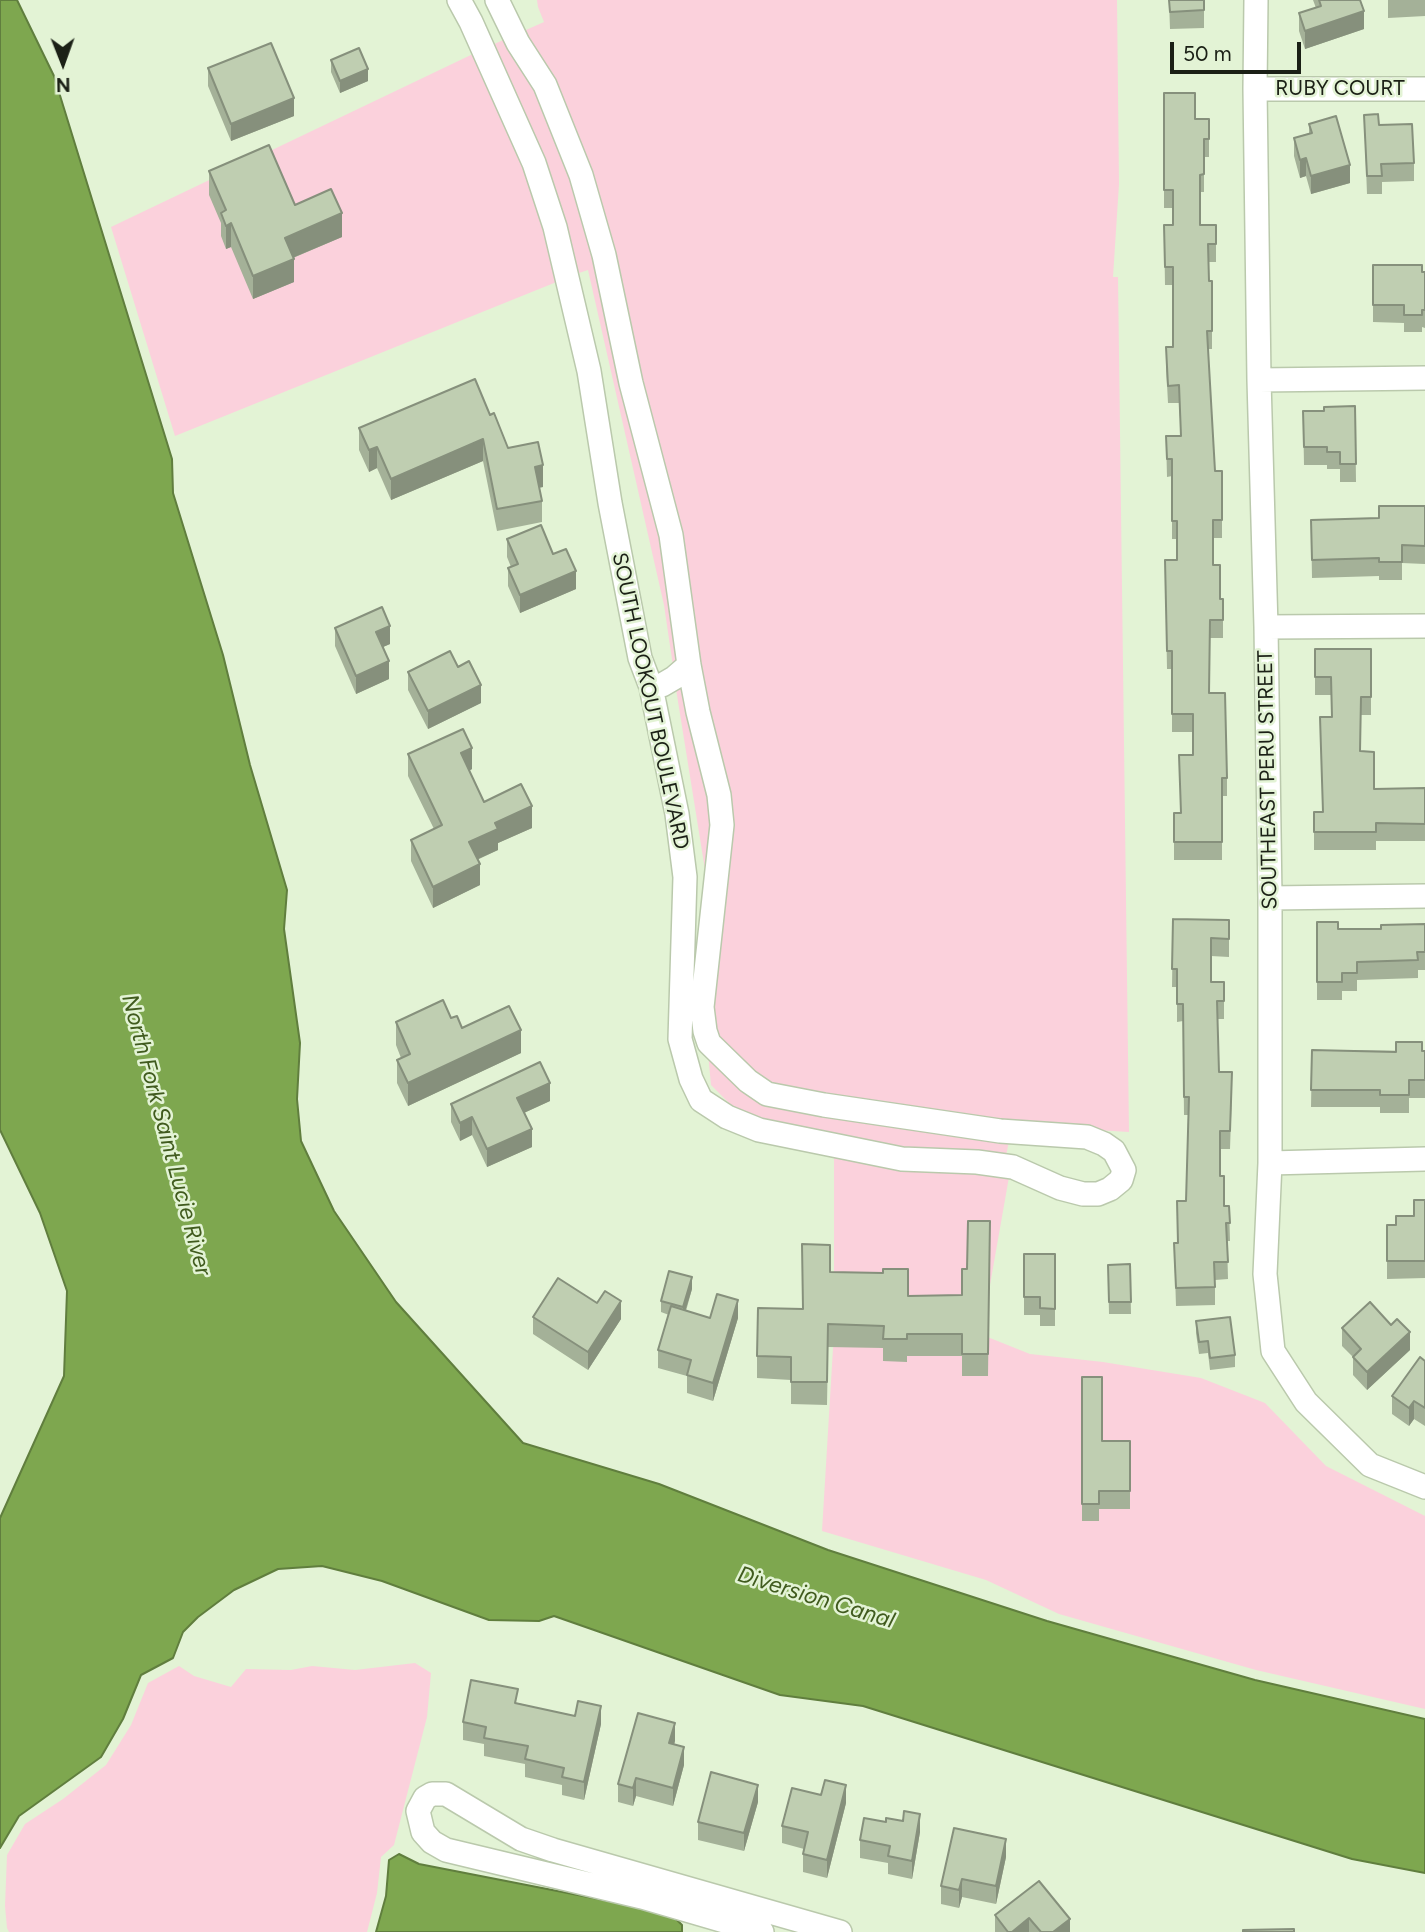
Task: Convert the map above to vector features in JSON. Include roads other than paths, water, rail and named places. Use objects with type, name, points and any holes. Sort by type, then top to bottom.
[{"type":"street","points":[[497,0],[550,97],[581,175],[619,316],[631,383],[671,536],[689,665],[719,795],[722,825],[702,1007],[709,1042],[748,1081],[767,1094],[824,1105],[1020,1132],[1013,1167]]},
{"type":"street","name":"SOUTHEAST PERU STREET","points":[[1256,0],[1259,380],[1270,898],[1270,1163],[1265,1273],[1273,1351],[1306,1402],[1370,1465],[1425,1487]]},
{"type":"street","name":"SOUTH LOOKOUT BOULEVARD","points":[[465,2],[534,163],[555,227],[589,371],[610,503],[640,658],[651,687],[677,814],[685,877],[680,1039],[691,1079],[701,1100],[727,1117],[759,1130],[902,1159],[977,1162],[1013,1167],[1060,1188],[1083,1194],[1098,1194],[1121,1180],[1124,1170],[1114,1152],[1104,1144],[1087,1138],[1020,1132]]},
{"type":"street","name":"RUBY COURT","points":[[1255,89],[1425,89]]},
{"type":"street","points":[[1259,380],[1425,377]]},
{"type":"street","points":[[1266,626],[1425,626]]},
{"type":"street","points":[[651,687],[662,685],[689,665]]},
{"type":"street","points":[[1270,898],[1425,896]]},
{"type":"street","points":[[683,1051],[709,1042]]},
{"type":"street","points":[[1270,1163],[1425,1159]]},
{"type":"street","points":[[581,1870],[521,1839],[446,1794],[432,1794],[425,1798],[418,1811],[424,1832],[432,1842],[446,1850],[486,1861],[581,1870],[735,1913],[840,1932]]},
{"type":"street","points":[[735,1913],[762,1932]]},
{"type":"water","points":[[0,0],[17,0],[54,76],[172,459],[173,493],[223,655],[250,765],[287,890],[284,929],[300,1043],[297,1099],[301,1141],[334,1211],[396,1302],[523,1443],[659,1484],[828,1550],[1047,1621],[1255,1680],[1425,1719],[1425,1873],[1352,1859],[863,1706],[780,1695],[554,1616],[539,1621],[489,1620],[382,1581],[322,1566],[278,1569],[234,1590],[198,1617],[183,1632],[173,1658],[141,1675],[123,1719],[101,1757],[19,1816],[0,1848],[0,1518],[64,1376],[67,1291],[40,1213],[0,1130]]},
{"type":"water","points":[[399,1854],[419,1864],[670,1913],[682,1925],[682,1932],[376,1932],[386,1896],[389,1860]]},
{"type":"water label","name":"North Fork Saint Lucie River","points":[[166,1135]]},
{"type":"water label","name":"Diversion Canal","points":[[816,1598]]}]
